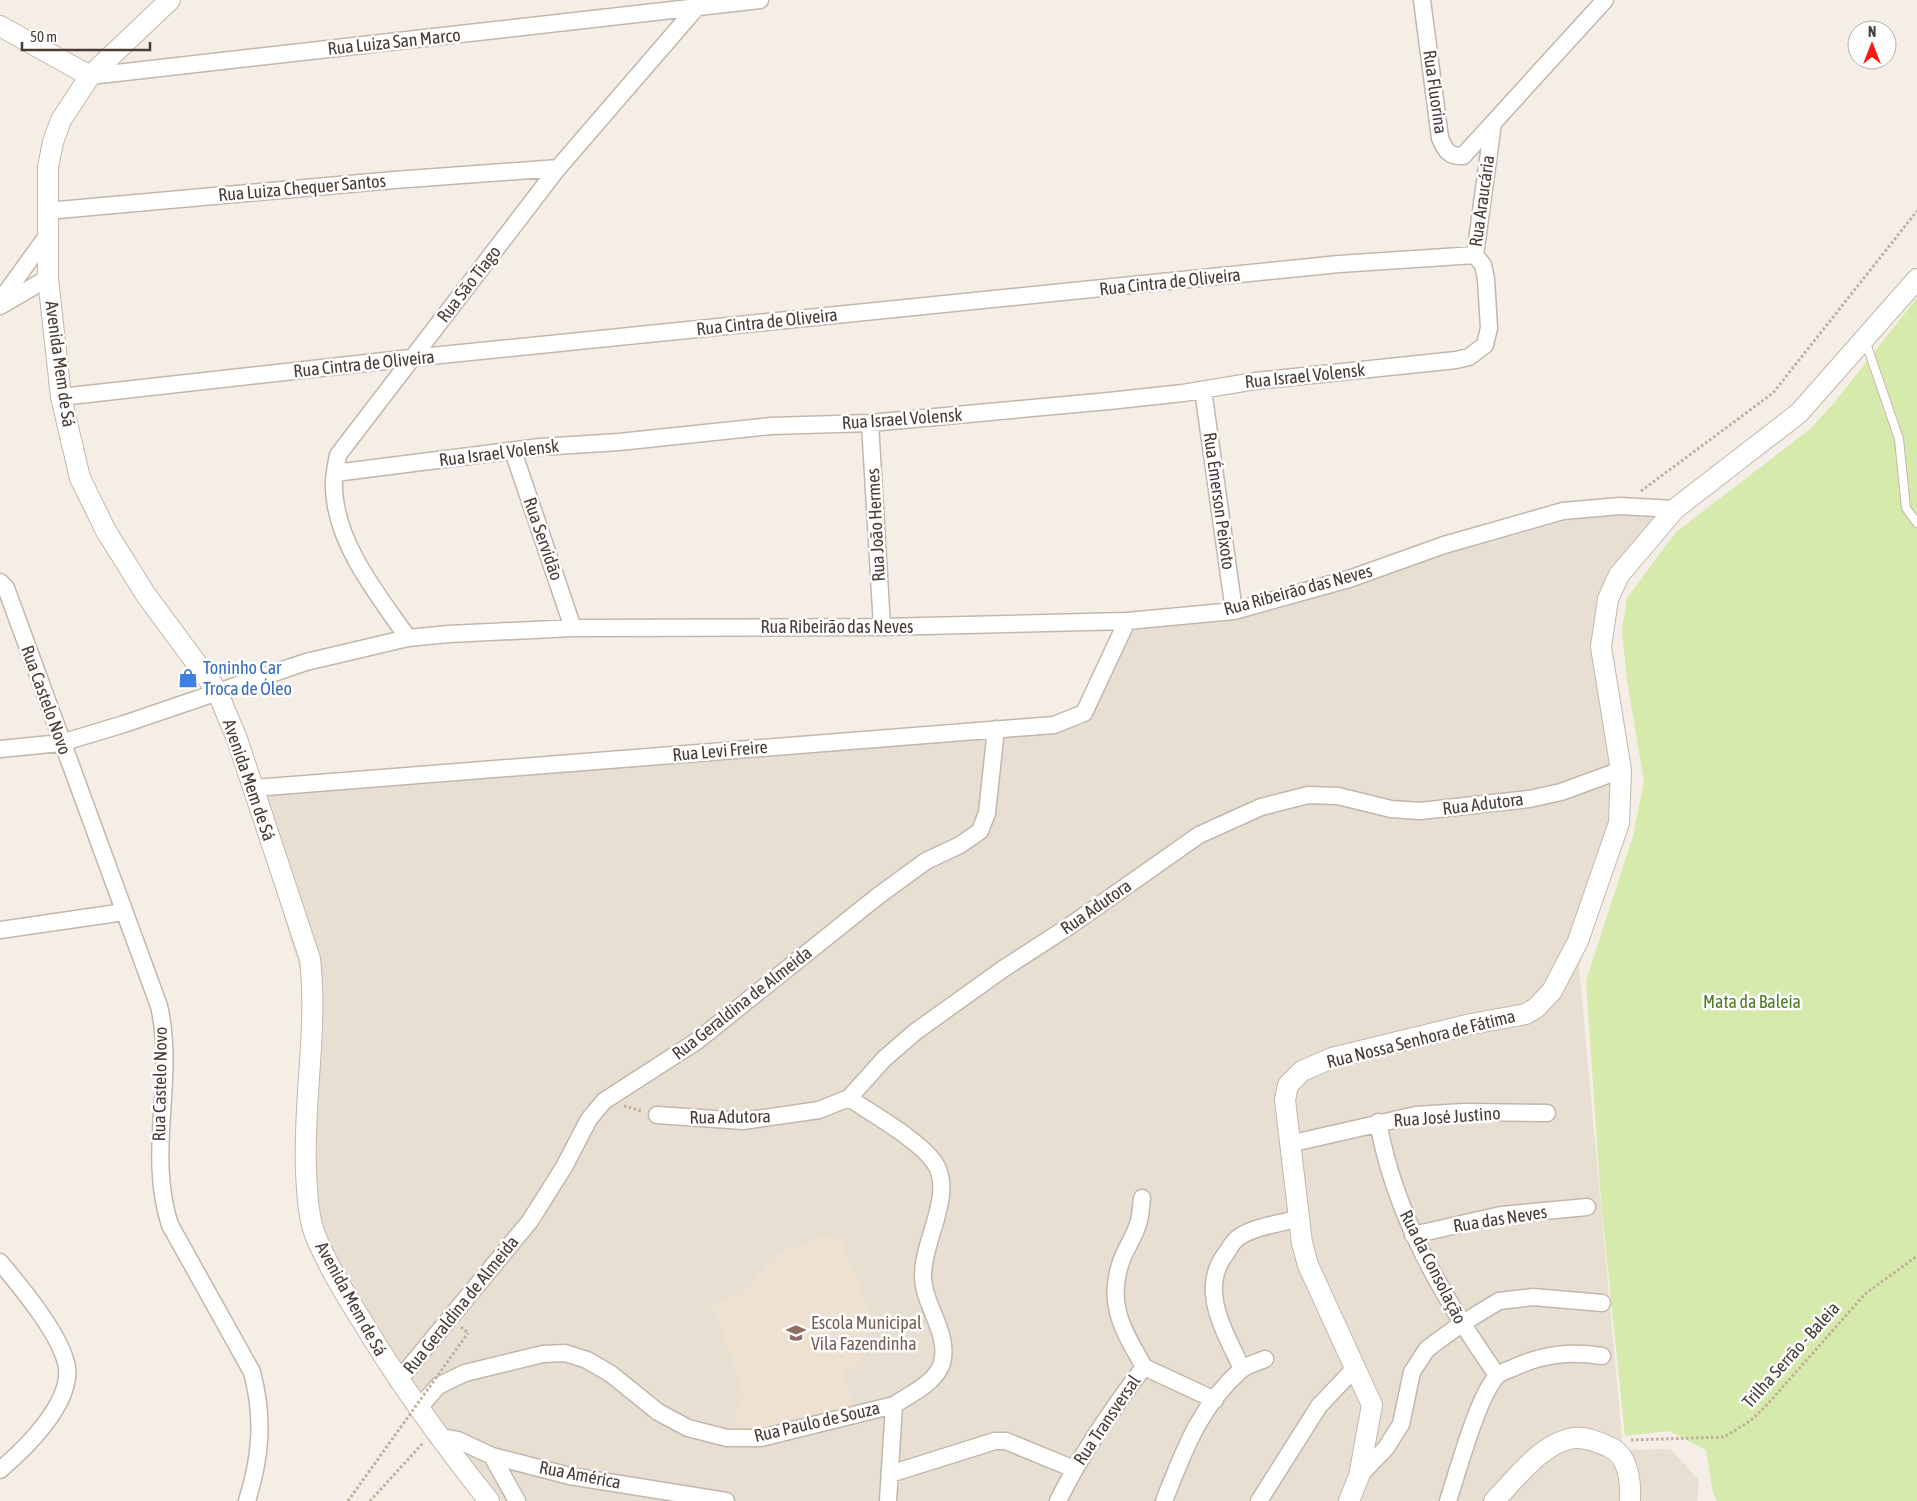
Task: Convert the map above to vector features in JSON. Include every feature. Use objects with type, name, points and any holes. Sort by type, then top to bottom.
[{"type":"street","name":"Avenida Mem de Sá","points":[[170,0],[90,76],[61,120],[57,131],[48,167],[47,236],[48,278],[61,397],[80,478],[106,531],[146,595],[217,691],[237,739],[310,958],[313,1032],[306,1170],[309,1207],[317,1240],[346,1296],[398,1381],[435,1434],[488,1501]]},
{"type":"street","name":"Rua Luiza San Marco","points":[[90,76],[697,4],[760,0]]},
{"type":"street","name":"Rua Fluorina","points":[[1422,0],[1440,138],[1443,146],[1452,155],[1462,156],[1493,124]]},
{"type":"street","points":[[1493,124],[1605,0]]},
{"type":"street","name":"Rua São Tiago","points":[[408,638],[357,563],[340,520],[334,489],[338,455],[344,444],[558,168],[697,4]]},
{"type":"street","points":[[0,26],[90,76]]},
{"type":"street","name":"Rua Araucária","points":[[1469,357],[1485,345],[1489,328],[1486,279],[1483,266],[1475,255],[1493,124]]},
{"type":"street","name":"Rua Luiza Chequer Santos","points":[[47,211],[394,180],[558,168]]},
{"type":"street","points":[[0,302],[47,236]]},
{"type":"street","name":"Rua Cintra de Oliveira","points":[[61,397],[411,358],[1338,264],[1475,255]]},
{"type":"street","points":[[0,306],[48,278]]},
{"type":"street","name":"Rua Nossa Senhora de Fátima","points":[[1349,1501],[1359,1476],[1372,1405],[1308,1265],[1297,1219],[1284,1100],[1288,1085],[1302,1071],[1332,1058],[1471,1024],[1526,1014],[1536,1008],[1552,991],[1578,941],[1619,823],[1621,770],[1600,647],[1606,607],[1619,576],[1675,509],[1799,414],[1917,279]]},
{"type":"street","name":"Rua Israel Volensk","points":[[335,473],[540,447],[619,442],[771,426],[870,423],[1203,390],[1255,380],[1410,365],[1469,357]]},
{"type":"street","name":"Rua Émerson Peixoto","points":[[1203,390],[1234,611]]},
{"type":"street","name":"Rua João Hermes","points":[[870,423],[882,627]]},
{"type":"street","name":"Rua Servidão","points":[[513,451],[573,628]]},
{"type":"street","name":"Rua Ribeirão das Neves","points":[[0,749],[62,742],[124,724],[306,662],[408,638],[449,634],[573,628],[882,627],[1126,621],[1234,611],[1350,579],[1444,545],[1562,511],[1620,506],[1675,509]]},
{"type":"street","name":"Rua Castelo Novo","points":[[0,582],[6,588],[159,1006],[163,1026],[164,1056],[159,1165],[162,1201],[170,1225],[252,1372],[261,1418],[258,1456],[247,1501]]},
{"type":"street","name":"Rua Levi Freire","points":[[254,788],[1054,724],[1084,713],[1126,621]]},
{"type":"street","name":"Rua Geraldina de Almeida","points":[[398,1381],[530,1221],[564,1167],[590,1119],[604,1101],[698,1041],[878,896],[926,861],[960,845],[980,831],[987,813],[996,729]]},
{"type":"street","name":"Rua Adutora","points":[[657,1115],[743,1121],[819,1110],[849,1098],[884,1059],[915,1032],[1003,969],[1071,925],[1199,835],[1261,807],[1308,795],[1338,796],[1392,810],[1420,811],[1529,799],[1561,792],[1621,770]]},
{"type":"street","points":[[0,930],[124,912]]},
{"type":"street","points":[[849,1098],[918,1146],[934,1162],[940,1175],[942,1191],[928,1243],[923,1276],[926,1293],[941,1336],[942,1364],[932,1379],[894,1405],[888,1501]]},
{"type":"street","name":"Rua José Justino","points":[[1289,1144],[1378,1122],[1416,1115],[1464,1112],[1547,1113]]},
{"type":"street","name":"Rua da Consolação","points":[[1378,1122],[1385,1162],[1413,1235],[1461,1324],[1497,1375]]},
{"type":"street","name":"Rua Transversal","points":[[1058,1501],[1074,1469],[1104,1420],[1144,1367],[1120,1326],[1115,1298],[1116,1279],[1120,1264],[1139,1222],[1142,1198]]},
{"type":"street","name":"Rua das Neves","points":[[1413,1235],[1501,1215],[1587,1208]]},
{"type":"street","points":[[1242,1369],[1220,1320],[1212,1290],[1218,1262],[1238,1238],[1256,1229],[1297,1219]]},
{"type":"street","points":[[0,1262],[60,1344],[67,1368],[66,1384],[56,1409],[14,1458],[0,1470]]},
{"type":"street","points":[[1359,1476],[1386,1448],[1401,1424],[1412,1372],[1427,1349],[1461,1324],[1500,1301],[1533,1297],[1602,1303]]},
{"type":"street","points":[[1448,1501],[1482,1403],[1497,1375],[1526,1362],[1552,1354],[1579,1352],[1602,1356]]},
{"type":"street","name":"Rua Paulo de Souza","points":[[418,1409],[438,1386],[465,1373],[544,1354],[565,1354],[587,1360],[611,1374],[658,1412],[688,1428],[727,1438],[761,1438],[894,1405]]},
{"type":"street","points":[[1164,1501],[1195,1425],[1242,1369],[1265,1359]]},
{"type":"street","points":[[1144,1367],[1215,1400]]},
{"type":"street","points":[[1259,1501],[1319,1406],[1356,1367]]},
{"type":"street","name":"Rua América","points":[[435,1434],[458,1440],[492,1456],[570,1476],[726,1501]]},
{"type":"street","points":[[1494,1501],[1543,1454],[1558,1444],[1574,1438],[1590,1439],[1612,1447],[1624,1457],[1629,1475],[1630,1501]]},
{"type":"street","points":[[890,1474],[995,1441],[1006,1441],[1074,1469]]},
{"type":"street","points":[[492,1456],[517,1501]]},
{"type":"lane","points":[[1865,340],[1899,439],[1906,508],[1917,523]]},
{"type":"path","points":[[1620,506],[1774,394],[1917,211]]},
{"type":"path","points":[[604,1101],[657,1115]]},
{"type":"path","name":"Trilha Serrão - Baleia","points":[[1624,1457],[1629,1440],[1724,1437],[1750,1421],[1765,1407],[1865,1294],[1917,1256]]},
{"type":"path","points":[[348,1501],[468,1333]]},
{"type":"path","points":[[370,1501],[435,1434]]},
{"type":"shaded area","points":[[1609,509],[1655,516],[1619,575],[1602,647],[1627,807],[1579,966],[1623,1450],[1670,1449],[1699,1480],[1697,1501],[475,1501],[394,1389],[314,1242],[308,1154],[320,1036],[247,794],[1083,725],[1121,626],[1227,615]]},
{"type":"shaded area","name":"Escola Municipal Vila Fazendinha","points":[[827,1235],[831,1241],[841,1240],[877,1330],[862,1336],[867,1350],[861,1361],[843,1373],[854,1409],[810,1422],[798,1416],[743,1436],[734,1411],[746,1399],[712,1304],[744,1293],[774,1255]]},
{"type":"green space","name":"Mata da Baleia","points":[[1917,298],[1917,1501],[1717,1501],[1713,1493],[1706,1450],[1669,1431],[1625,1436],[1601,1202],[1586,981],[1633,836],[1644,782],[1627,681],[1622,631],[1627,598],[1676,532],[1809,430],[1833,404]]},
{"type":"place","name":"Toninho Car Troca de Óleo","points":[[188,678]]},
{"type":"place","name":"Escola Municipal Vila Fazendinha","points":[[796,1333]]}]
